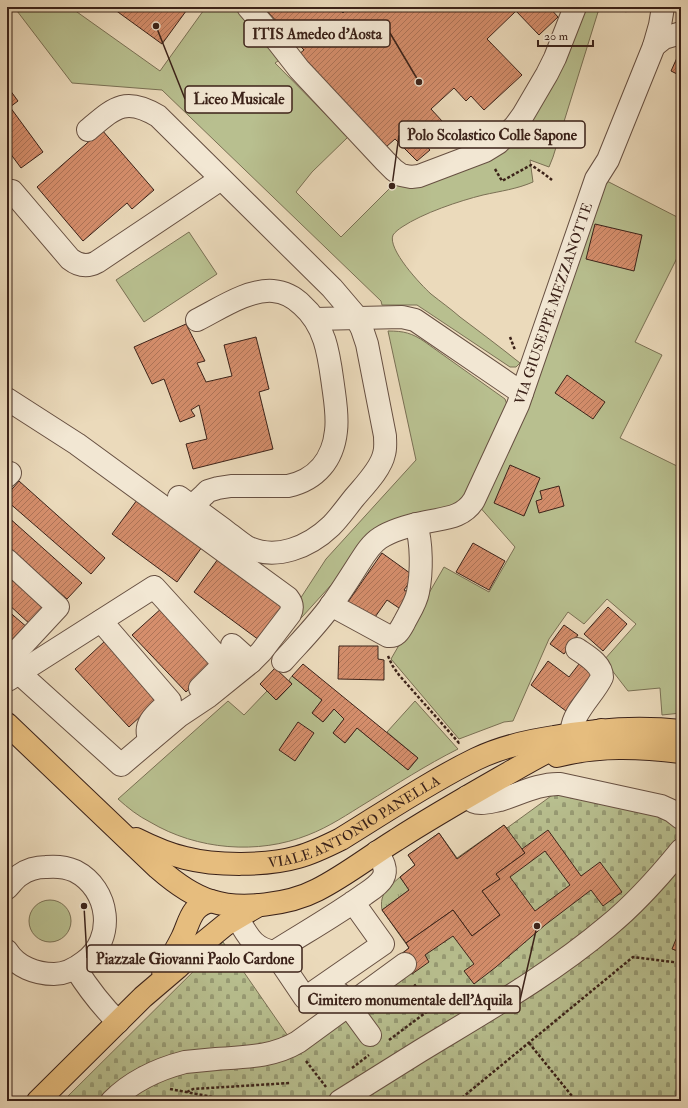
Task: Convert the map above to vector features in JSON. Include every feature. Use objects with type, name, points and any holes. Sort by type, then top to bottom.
[{"type":"main road","name":"VIALE ANTONIO PANELLA","points":[[7,724],[174,882],[186,890],[211,901],[234,905],[260,905],[289,900],[309,894],[331,883],[402,836],[492,783],[530,766],[558,756],[574,742],[600,730],[640,728],[681,731]]},
{"type":"main road","name":"VIALE ANTONIO PANELLA","points":[[107,819],[136,839],[154,848],[177,856],[200,861],[232,863],[270,862],[298,857],[319,850],[340,839],[428,785],[477,759],[525,742],[574,742],[609,748],[681,752]]},
{"type":"main road","points":[[177,856],[191,866],[200,877],[211,901],[213,913],[212,925],[209,934],[203,943]]},
{"type":"main road","points":[[186,890],[189,909],[188,924]]},
{"type":"main road","points":[[143,997],[157,980],[171,958],[182,938],[191,914],[198,906],[211,901]]},
{"type":"main road","points":[[38,1101],[143,997],[177,968],[214,933],[260,905]]},
{"type":"street","points":[[248,7],[299,69],[384,161],[397,173],[411,177],[424,176],[485,151],[505,137],[527,109],[553,63],[575,7]]},
{"type":"street","points":[[664,7],[670,19],[681,27]]},
{"type":"street","name":"VIA GIUSEPPE MEZZANOTTE","points":[[282,661],[332,605],[373,543],[387,534],[416,524],[453,517],[462,513],[470,506],[479,490],[516,410],[596,178],[608,160],[654,46],[664,7]]},
{"type":"street","points":[[654,46],[664,38],[681,32]]},
{"type":"street","points":[[88,130],[109,112],[122,106],[138,107],[158,116],[332,288],[357,318],[367,344],[384,436],[385,448],[382,461],[337,520],[312,541],[304,545],[287,551],[263,552],[256,550],[243,545],[186,502],[218,488],[231,486],[288,486],[308,479],[324,464],[331,452],[335,438],[336,412],[326,344],[322,331],[315,319],[305,308],[294,298],[282,292],[255,292],[197,320]]},
{"type":"street","points":[[12,191],[70,259],[76,263],[86,266],[97,262],[221,178]]},
{"type":"street","points":[[315,319],[402,317],[415,320],[522,393]]},
{"type":"street","points":[[7,399],[77,444],[290,601],[292,608],[290,614],[261,652],[251,662],[221,686],[184,712],[121,765],[13,677],[154,587],[224,664],[188,701],[184,708],[184,712]]},
{"type":"street","points":[[332,605],[386,635],[394,636],[400,631],[418,592],[421,546],[416,524]]},
{"type":"street","points":[[7,560],[58,607],[18,650],[7,655]]},
{"type":"street","points":[[101,621],[170,701],[153,717],[149,723],[147,733],[150,740]]},
{"type":"street","points":[[232,645],[251,662]]},
{"type":"street","points":[[574,742],[572,724],[602,677],[598,666],[577,649]]},
{"type":"street","points":[[640,728],[661,727],[681,722]]},
{"type":"street","points":[[468,797],[474,802],[486,803],[545,786],[560,784],[661,806],[670,810],[681,818]]},
{"type":"street","points":[[340,1101],[419,1051],[491,1009],[574,953],[609,926],[634,902],[681,850]]},
{"type":"street","points":[[237,918],[256,945],[264,950],[274,952],[354,902],[378,884],[383,878],[384,873],[383,864],[377,852]]},
{"type":"street","points":[[7,888],[20,875],[38,867],[57,866],[75,871],[89,881],[99,895],[105,911],[105,928],[100,944],[90,958],[76,968],[60,974],[43,974],[27,969],[11,958],[7,952]]},
{"type":"street","points":[[274,952],[305,998],[383,944],[354,902]]},
{"type":"street","points":[[112,1101],[124,1090],[141,1080],[164,1069],[185,1062],[254,1057],[273,1053],[286,1048],[298,1042],[405,964]]},
{"type":"street","points":[[76,968],[92,992],[118,1022]]},
{"type":"street","points":[[330,981],[370,1035]]},
{"type":"path","points":[[625,12],[626,7]]},
{"type":"path","points":[[485,151],[502,181],[530,165],[552,180]]},
{"type":"path","points":[[391,636],[388,654],[392,665],[399,675],[459,743]]},
{"type":"path","points":[[458,1101],[633,957],[681,963]]},
{"type":"path","points":[[529,1043],[576,1101]]},
{"type":"path","points":[[141,1080],[143,1084],[234,1101]]},
{"type":"path","points":[[187,1092],[193,1089],[290,1083]]},
{"type":"path","points":[[675,1101],[681,1086]]},
{"type":"green space","points":[[14,7],[70,7],[160,71],[206,7],[239,7],[281,59],[275,63],[348,137],[312,172],[296,192],[341,237],[394,184],[400,185],[433,182],[489,161],[503,153],[584,7],[605,7],[598,12],[549,167],[530,160],[533,182],[441,208],[411,222],[393,235],[392,241],[395,249],[406,266],[426,289],[520,363],[516,367],[510,367],[417,305],[382,305],[381,301],[162,90],[72,83]]},
{"type":"green space","points":[[603,179],[681,219],[681,250],[635,342],[662,355],[620,438],[681,468],[681,713],[662,715],[660,688],[628,691],[604,660],[636,624],[607,599],[584,624],[568,612],[549,639],[513,721],[504,722],[459,739],[391,659],[444,567],[489,592],[515,547],[478,505]]},
{"type":"green space","points":[[189,232],[217,274],[144,322],[116,280]]},
{"type":"green space","points":[[388,331],[408,333],[420,339],[505,399],[509,410],[465,499],[347,565],[292,628],[300,599],[326,559],[416,460]]},
{"type":"green space","points":[[292,676],[322,700],[312,713],[323,722],[334,709],[344,719],[333,733],[345,743],[357,728],[408,770],[418,758],[387,732],[415,701],[458,749],[423,768],[323,828],[289,841],[269,845],[248,847],[228,846],[207,844],[187,839],[146,820],[133,812],[118,799],[228,701],[244,715],[267,691],[277,700],[292,684],[289,680]]},
{"type":"green space","points":[[613,789],[681,803],[681,1101],[63,1101],[223,942],[288,1036],[409,948],[382,910],[409,890],[400,877],[415,865],[408,855],[439,833],[457,858],[504,825],[507,828],[558,791]]},
{"type":"green space","points":[[400,877],[409,890],[382,910],[381,904],[383,895]]},
{"type":"green space","points":[[50,900],[65,906],[71,921],[65,936],[50,942],[35,936],[29,921],[35,906]]},
{"type":"building","points":[[111,7],[189,7],[162,44]]},
{"type":"building","points":[[263,7],[337,7],[343,13],[349,7],[549,7],[558,17],[539,35],[516,11],[487,39],[522,75],[484,110],[471,96],[466,101],[454,88],[431,109],[454,134],[447,139],[440,132],[433,139],[423,128],[416,135],[430,150],[417,161],[395,139],[386,147],[298,55],[304,50]]},
{"type":"building","points":[[681,49],[681,76],[671,71]]},
{"type":"building","points":[[7,86],[18,101],[10,107],[43,152],[21,168],[7,149]]},
{"type":"building","points":[[102,130],[154,190],[132,209],[127,203],[83,241],[37,187]]},
{"type":"building","points":[[595,224],[642,235],[634,271],[586,259]]},
{"type":"building","points":[[186,324],[205,361],[197,363],[206,382],[232,376],[224,345],[256,337],[269,389],[259,392],[273,449],[193,469],[186,444],[207,439],[199,405],[191,410],[195,416],[180,422],[164,379],[152,384],[134,347]]},
{"type":"building","points":[[567,375],[605,402],[593,419],[555,393]]},
{"type":"building","points":[[510,465],[540,478],[524,516],[494,503]]},
{"type":"building","points":[[19,481],[105,558],[91,574],[7,501],[7,495]]},
{"type":"building","points":[[559,486],[564,506],[539,513],[536,501],[542,499],[540,491]]},
{"type":"building","points":[[137,500],[202,547],[177,582],[112,534]]},
{"type":"building","points":[[7,516],[82,583],[67,599],[7,546]]},
{"type":"building","points":[[473,543],[505,561],[489,590],[456,572]]},
{"type":"building","points":[[382,553],[414,576],[404,590],[413,595],[402,610],[387,600],[373,620],[348,602]]},
{"type":"building","points":[[218,559],[284,607],[259,640],[194,592]]},
{"type":"building","points":[[7,572],[48,608],[32,626],[7,603]]},
{"type":"building","points":[[163,607],[216,664],[186,692],[132,635]]},
{"type":"building","points":[[608,607],[627,624],[603,651],[584,634]]},
{"type":"building","points":[[7,610],[28,628],[12,646],[7,642]]},
{"type":"building","points":[[564,625],[578,635],[564,654],[550,644]]},
{"type":"building","points":[[105,641],[159,699],[129,727],[75,669]]},
{"type":"building","points":[[339,646],[378,646],[378,659],[384,660],[384,680],[338,679]]},
{"type":"building","points":[[548,661],[569,677],[579,664],[597,678],[570,714],[531,685]]},
{"type":"building","points":[[303,664],[418,758],[408,770],[357,728],[345,743],[333,733],[344,719],[334,709],[323,722],[312,713],[322,700],[292,676]]},
{"type":"building","points":[[275,668],[292,684],[276,700],[260,684]]},
{"type":"building","points":[[298,722],[314,733],[295,761],[279,750]]},
{"type":"building","points":[[504,825],[525,853],[496,874],[500,879],[482,891],[500,915],[472,936],[453,910],[406,943],[382,910],[409,890],[400,877],[415,865],[408,855],[439,833],[457,859]]},
{"type":"building","points":[[548,830],[581,876],[600,862],[622,892],[603,906],[591,890],[545,925],[474,984],[464,971],[474,964],[453,936],[425,955],[429,962],[412,974],[399,956],[409,948],[406,943],[453,910],[472,936],[500,915],[482,891],[500,879],[496,874],[525,853],[522,849]],"holes":[[[545,851],[570,885],[535,911],[510,877]]]},
{"type":"building","points":[[681,927],[681,952],[672,949]]},
{"type":"place","name":"Liceo Musicale","points":[[156,26]]},
{"type":"place","name":"ITIS Amedeo d'Aosta","points":[[419,82]]},
{"type":"place","name":"Polo Scolastico Colle Sapone","points":[[392,186]]},
{"type":"place","name":"Piazzale Giovanni Paolo Cardone","points":[[84,906]]},
{"type":"place","name":"Cimitero monumentale dell'Aquila","points":[[537,926]]}]
